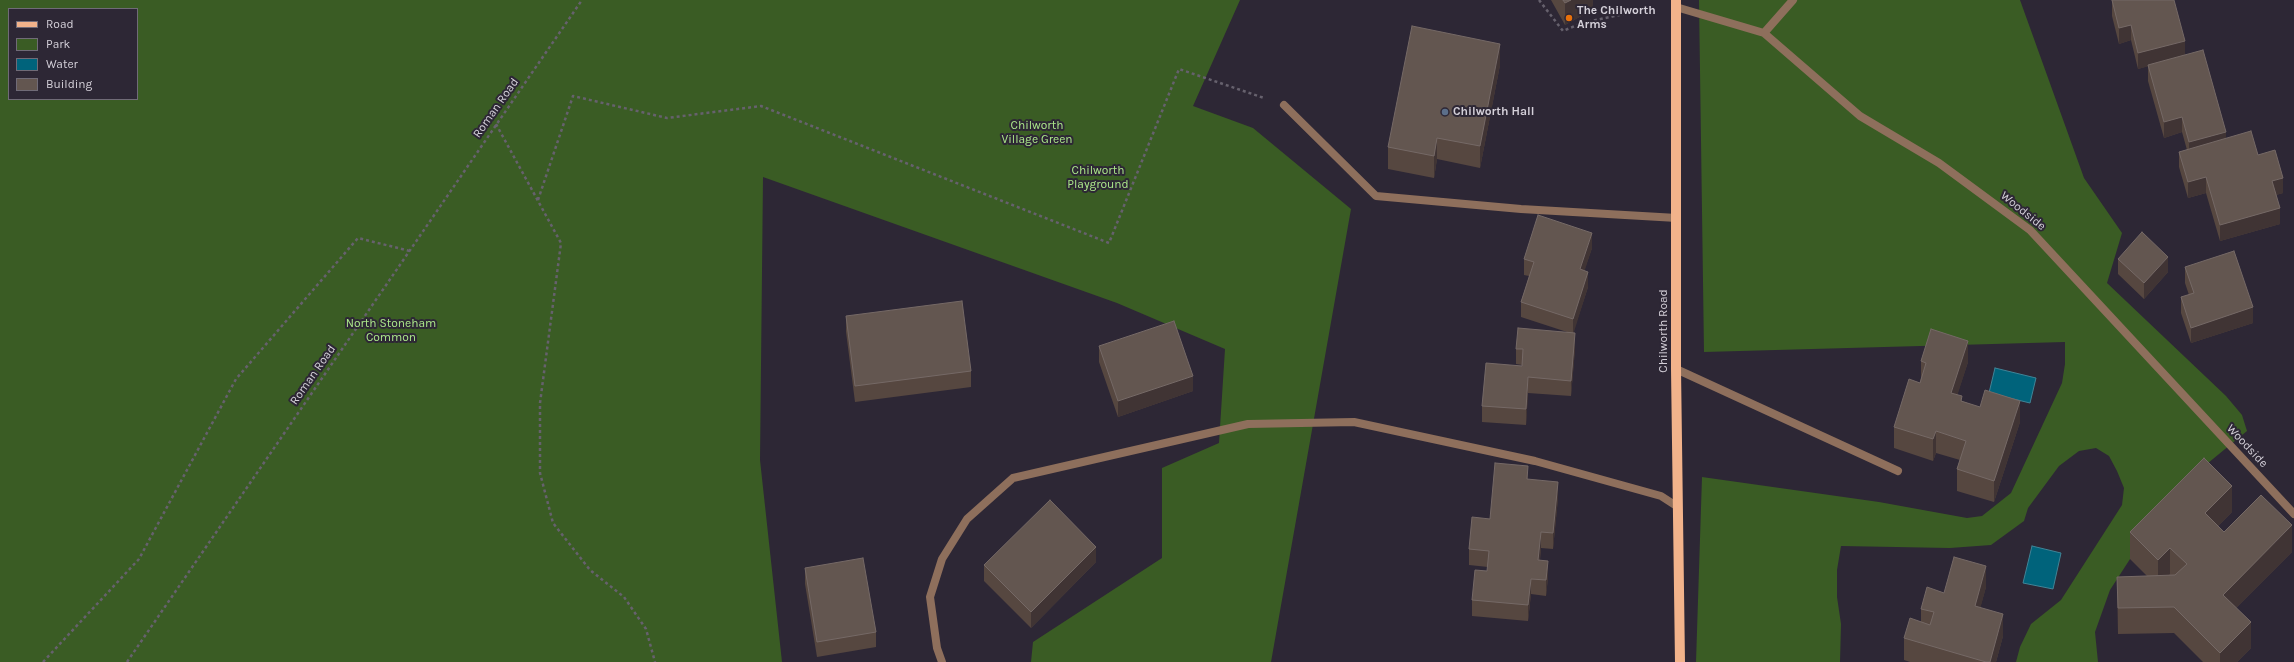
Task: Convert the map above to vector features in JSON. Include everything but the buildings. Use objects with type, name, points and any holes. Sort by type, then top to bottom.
[{"type":"main road","name":"Chilworth Road","points":[[1676,4],[1676,369],[1680,662]]},
{"type":"street","points":[[1764,34],[1793,0]]},
{"type":"street","name":"Woodside","points":[[1676,4],[1764,34],[1860,116],[1939,163],[2030,230],[2294,514]]},
{"type":"street","points":[[1284,105],[1376,196],[1521,209],[1677,218]]},
{"type":"street","points":[[1676,369],[1898,471]]},
{"type":"street","points":[[942,662],[937,648],[930,598],[942,559],[967,518],[1013,478],[1248,424],[1354,422],[1535,461],[1661,496],[1678,507]]},
{"type":"path","name":"Roman Road","points":[[127,662],[582,0]]},
{"type":"path","points":[[1539,0],[1563,31],[1582,23],[1624,14]]},
{"type":"path","points":[[538,200],[574,96],[667,118],[761,106],[1109,242],[1179,70],[1284,105]]},
{"type":"path","points":[[496,124],[561,243],[540,403],[540,473],[553,523],[590,570],[624,597],[646,629],[655,662]]},
{"type":"path","points":[[43,662],[139,559],[236,379],[358,238],[410,251]]},
{"type":"green space","name":"North Stoneham Common","points":[[0,0],[1240,0],[1193,106],[1253,128],[1351,209],[1271,662],[1031,662],[1033,642],[1162,558],[1162,468],[1219,443],[1225,349],[1117,303],[763,177],[760,460],[782,662],[0,662]]},
{"type":"green space","points":[[1699,0],[2020,0],[2084,178],[2122,233],[2107,283],[2226,396],[2242,415],[2247,431],[2174,491],[2110,590],[2095,632],[2098,662],[2016,662],[2020,647],[2031,624],[2061,600],[2122,505],[2124,488],[2117,471],[2109,456],[2096,448],[2079,451],[2059,466],[2028,508],[2024,521],[1991,545],[1950,548],[1841,546],[1837,570],[1837,597],[1841,624],[1840,662],[1696,662],[1702,477],[1879,502],[1967,518],[1982,516],[2011,493],[2062,383],[2065,364],[2065,342],[1704,352]]},
{"type":"water","points":[[1995,368],[2036,378],[2030,403],[1989,393]]},
{"type":"water","points":[[2032,546],[2061,553],[2053,589],[2023,583]]},
{"type":"place","name":"The Chilworth Arms","points":[[1569,18]]},
{"type":"place","name":"Chilworth Hall","points":[[1445,112]]},
{"type":"park label","name":"Chilworth Village Green","points":[[1037,133]]},
{"type":"park label","name":"Chilworth Playground","points":[[1098,178]]}]
